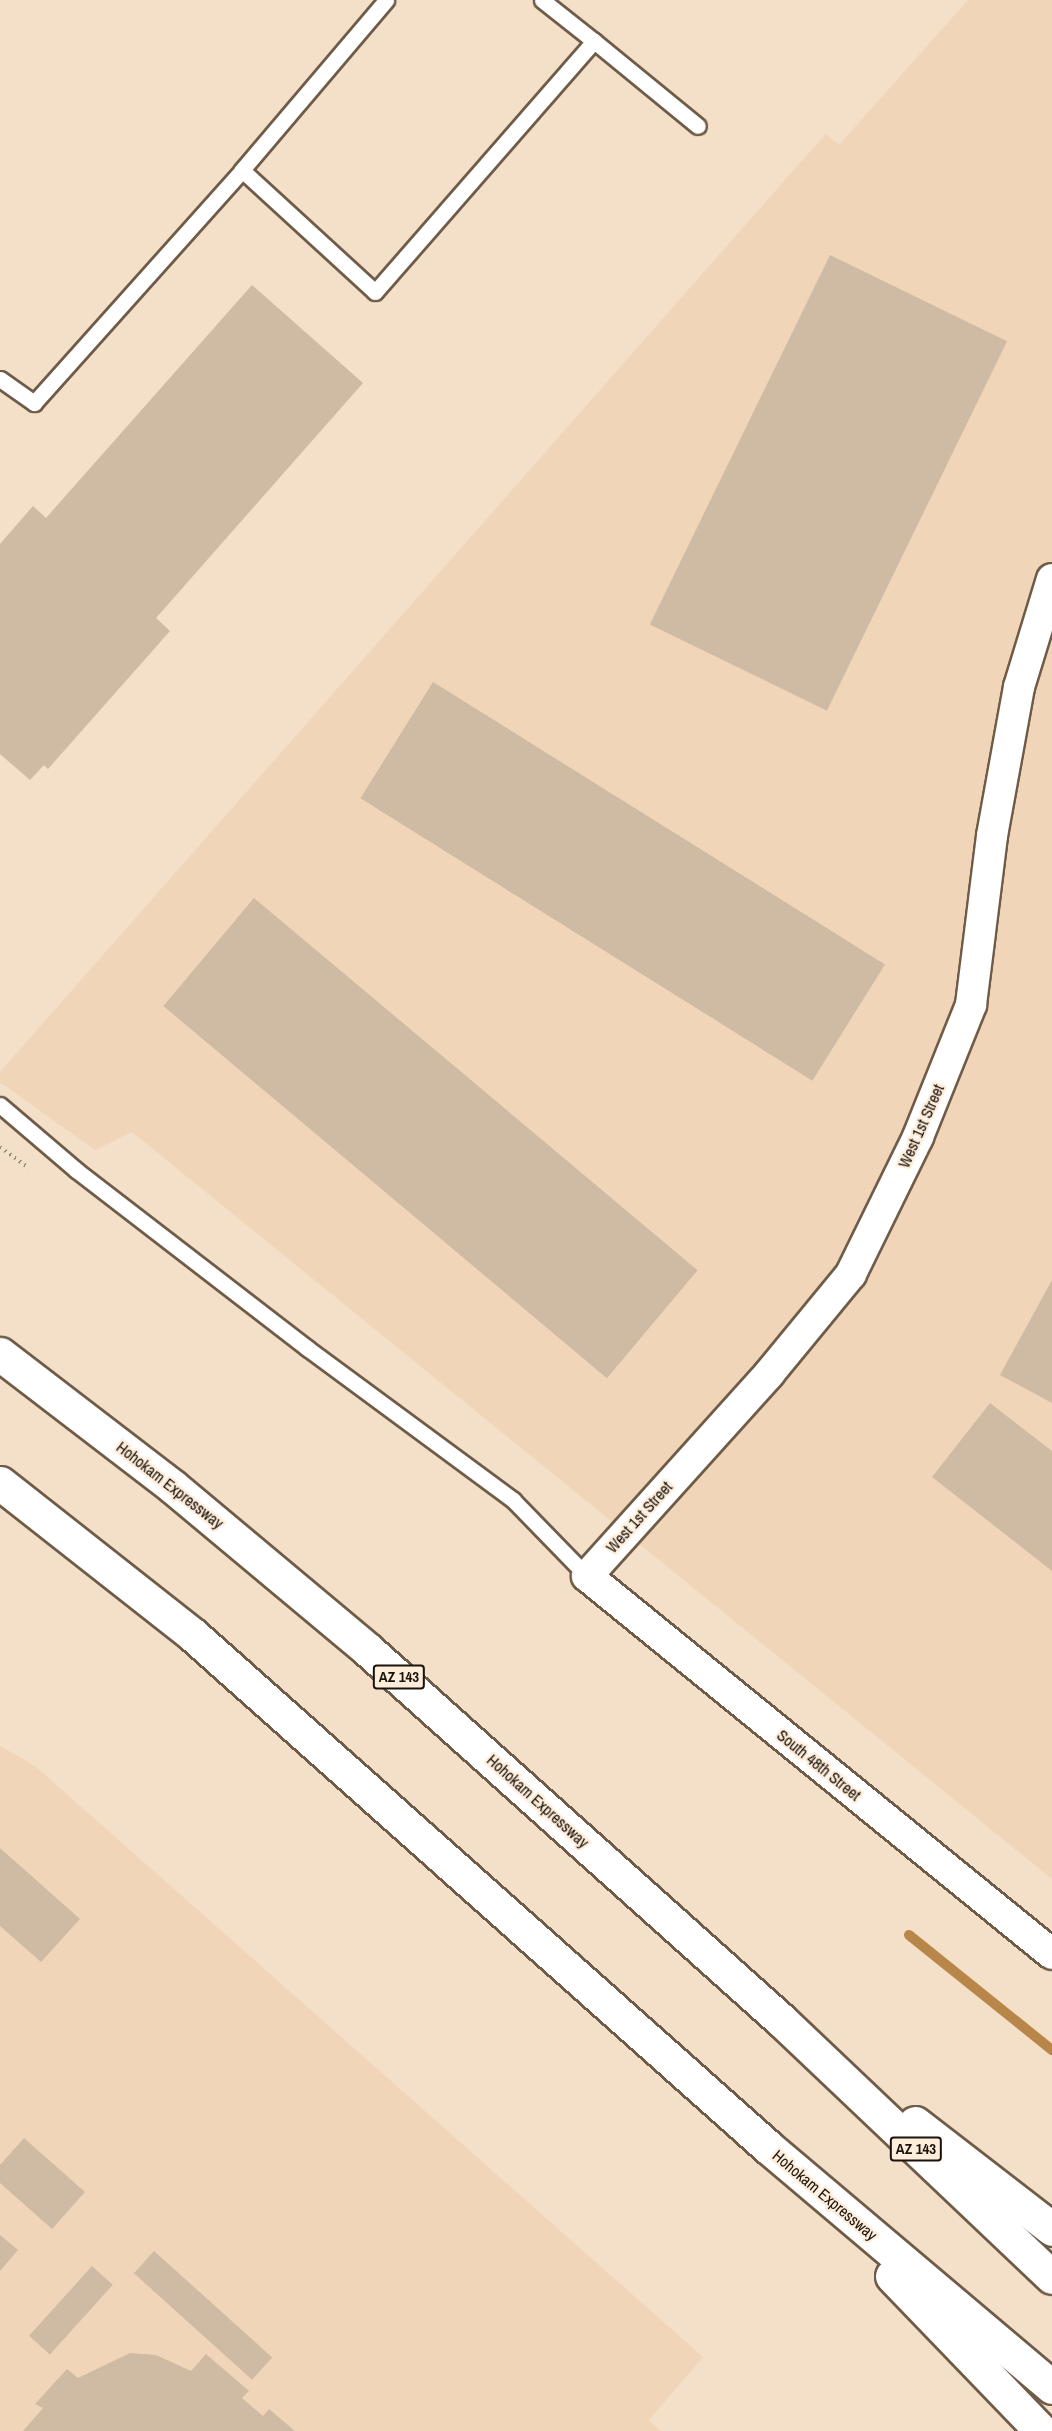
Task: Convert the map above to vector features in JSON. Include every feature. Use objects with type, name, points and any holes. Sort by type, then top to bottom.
[{"type":"highway","name":"Hohokam Expressway","points":[[0,1354],[271,1566],[781,2020],[1052,2277]]},
{"type":"highway","name":"Hohokam Expressway","points":[[0,1483],[193,1635],[768,2147],[1052,2387]]},
{"type":"highway","points":[[781,2020],[1052,2229]]},
{"type":"highway","points":[[768,2147],[1041,2431]]},
{"type":"street","name":"West 1st Street","points":[[586,1576],[769,1374],[851,1274],[918,1137],[971,1005],[992,836],[1019,687],[1052,579]]},
{"type":"street","name":"South 48th Street","points":[[586,1576],[1052,1954]]},
{"type":"lane","points":[[0,379],[34,403],[242,170],[386,0]]},
{"type":"lane","points":[[542,0],[698,126]]},
{"type":"lane","points":[[242,170],[375,292],[594,41]]},
{"type":"lane","points":[[0,1105],[76,1170],[307,1348],[513,1500],[586,1576]]},
{"type":"shaded area","points":[[968,0],[1052,0],[1052,1879],[132,1132],[95,1150],[0,1082],[0,1072],[798,165],[826,134],[839,145]]},
{"type":"shaded area","points":[[0,1746],[35,1766],[703,2357],[649,2420],[661,2431],[0,2431]]},
{"type":"building","points":[[830,255],[1007,341],[827,711],[650,624]]},
{"type":"building","points":[[252,285],[363,383],[156,618],[170,631],[48,769],[44,765],[30,780],[0,754],[0,544],[33,506],[46,518]]},
{"type":"building","points":[[433,682],[885,964],[812,1081],[360,798]]},
{"type":"building","points":[[254,898],[698,1270],[607,1378],[163,1006]]},
{"type":"building","points":[[1052,1280],[1052,1403],[1000,1375]]},
{"type":"building","points":[[990,1403],[1052,1451],[1052,1571],[932,1477]]},
{"type":"building","points":[[0,1848],[80,1919],[41,1962],[0,1926]]},
{"type":"building","points":[[24,2138],[85,2192],[52,2229],[0,2183],[0,2165]]},
{"type":"building","points":[[0,2235],[18,2250],[0,2271]]},
{"type":"building","points":[[154,2251],[272,2357],[252,2380],[134,2273]]},
{"type":"building","points":[[92,2266],[113,2285],[50,2355],[29,2336]]},
{"type":"building","points":[[130,2353],[156,2355],[191,2371],[206,2354],[249,2391],[242,2398],[263,2416],[269,2409],[295,2431],[23,2431],[43,2408],[35,2404],[67,2369],[78,2378]]},
{"type":"waterway","points":[[909,1935],[1052,2050]]}]
